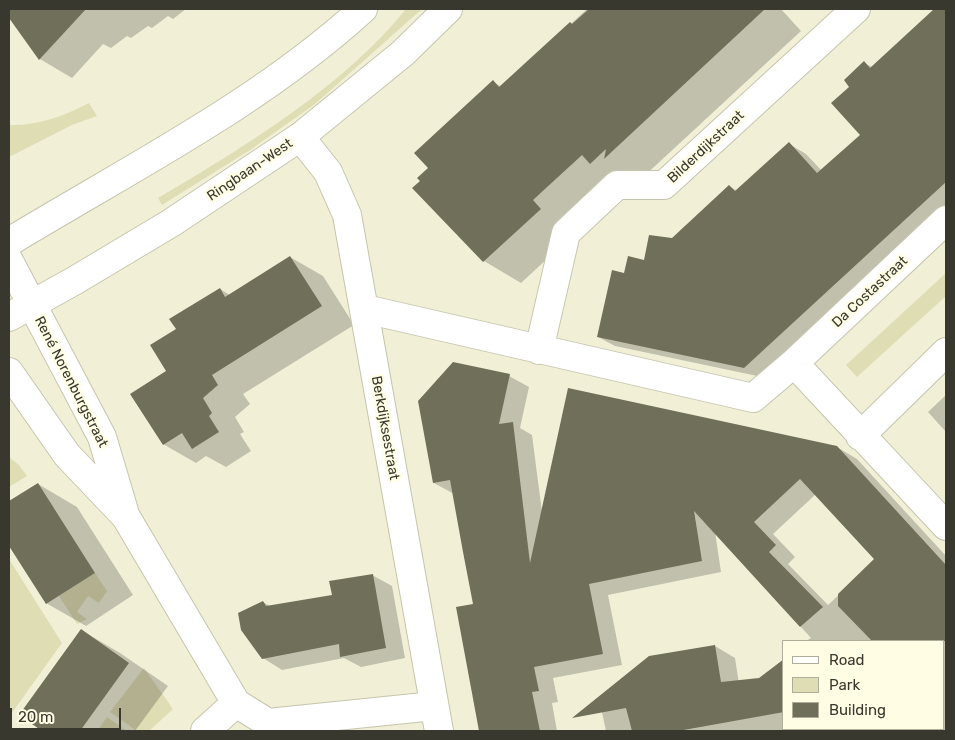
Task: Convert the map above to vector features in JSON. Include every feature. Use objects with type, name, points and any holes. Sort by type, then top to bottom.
[{"type":"street","points":[[9,242],[190,134],[296,64],[363,9]]},
{"type":"street","name":"Ringbaan-West","points":[[9,318],[171,223],[300,137],[402,53],[448,9]]},
{"type":"street","name":"Bilderdijkstraat","points":[[539,350],[566,233],[617,185],[664,185],[856,9]]},
{"type":"street","name":"Berkdijksestraat","points":[[300,137],[328,172],[347,215],[436,719]]},
{"type":"street","name":"Da Costastraat","points":[[794,363],[946,220]]},
{"type":"street","points":[[9,261],[32,304]]},
{"type":"street","name":"René Norenburgstraat","points":[[32,304],[102,437],[126,517]]},
{"type":"street","points":[[365,309],[753,398],[794,363],[860,436],[946,526]]},
{"type":"street","points":[[860,436],[946,352]]},
{"type":"street","name":"René Norenburgstraat","points":[[9,372],[67,455],[126,517],[236,702]]},
{"type":"street","points":[[205,731],[236,702],[268,723],[436,719]]},
{"type":"green space","points":[[406,9],[422,9],[315,104],[250,150],[162,205],[158,198],[257,137],[323,89],[353,64]]},
{"type":"green space","points":[[89,103],[97,116],[72,125],[9,157],[9,125],[40,122],[70,112]]},
{"type":"green space","points":[[946,273],[946,296],[857,377],[846,365]]},
{"type":"green space","points":[[9,457],[19,465],[27,476],[9,487]]},
{"type":"green space","points":[[9,559],[62,643],[9,717]]},
{"type":"green space","points":[[95,573],[107,591],[99,603],[88,596],[77,612],[87,619],[77,624],[59,596]]},
{"type":"green space","points":[[144,668],[173,709],[149,731],[137,731],[110,712]]},
{"type":"green space","points":[[107,717],[127,731],[97,731]]},
{"type":"building","points":[[9,9],[86,9],[39,60],[9,18]]},
{"type":"building","points":[[589,9],[765,9],[604,159],[606,149],[590,164],[582,155],[533,200],[541,209],[483,262],[412,188],[420,181],[417,178],[428,168],[414,153],[493,80],[499,87],[570,22],[572,24]]},
{"type":"building","points":[[934,9],[946,9],[946,182],[744,368],[597,337],[612,270],[624,273],[628,256],[644,260],[649,235],[672,238],[729,185],[735,191],[789,142],[817,173],[860,135],[831,103],[849,87],[844,80],[864,61],[870,68]]},
{"type":"building","points":[[290,256],[322,306],[212,375],[218,385],[203,398],[212,413],[209,416],[219,432],[192,449],[182,433],[163,445],[130,394],[166,371],[150,345],[176,329],[169,319],[220,288],[225,297]]},
{"type":"building","points":[[453,362],[510,374],[499,424],[513,422],[530,563],[568,388],[837,446],[946,565],[946,641],[871,640],[838,606],[838,594],[874,559],[800,479],[754,522],[776,545],[769,552],[823,607],[800,627],[694,511],[702,561],[589,584],[603,654],[534,667],[539,691],[532,692],[540,731],[479,731],[456,607],[473,604],[450,480],[433,483],[418,401]]},
{"type":"building","points":[[38,483],[95,573],[46,604],[9,546],[9,501]]},
{"type":"building","points":[[373,574],[386,648],[340,657],[339,644],[262,659],[241,630],[238,613],[263,601],[266,606],[332,595],[329,581]]},
{"type":"building","points":[[81,629],[129,663],[80,731],[42,731],[19,715]]},
{"type":"building","points":[[715,645],[721,682],[759,678],[782,661],[782,712],[678,731],[632,731],[626,708],[572,718],[649,656]]}]
